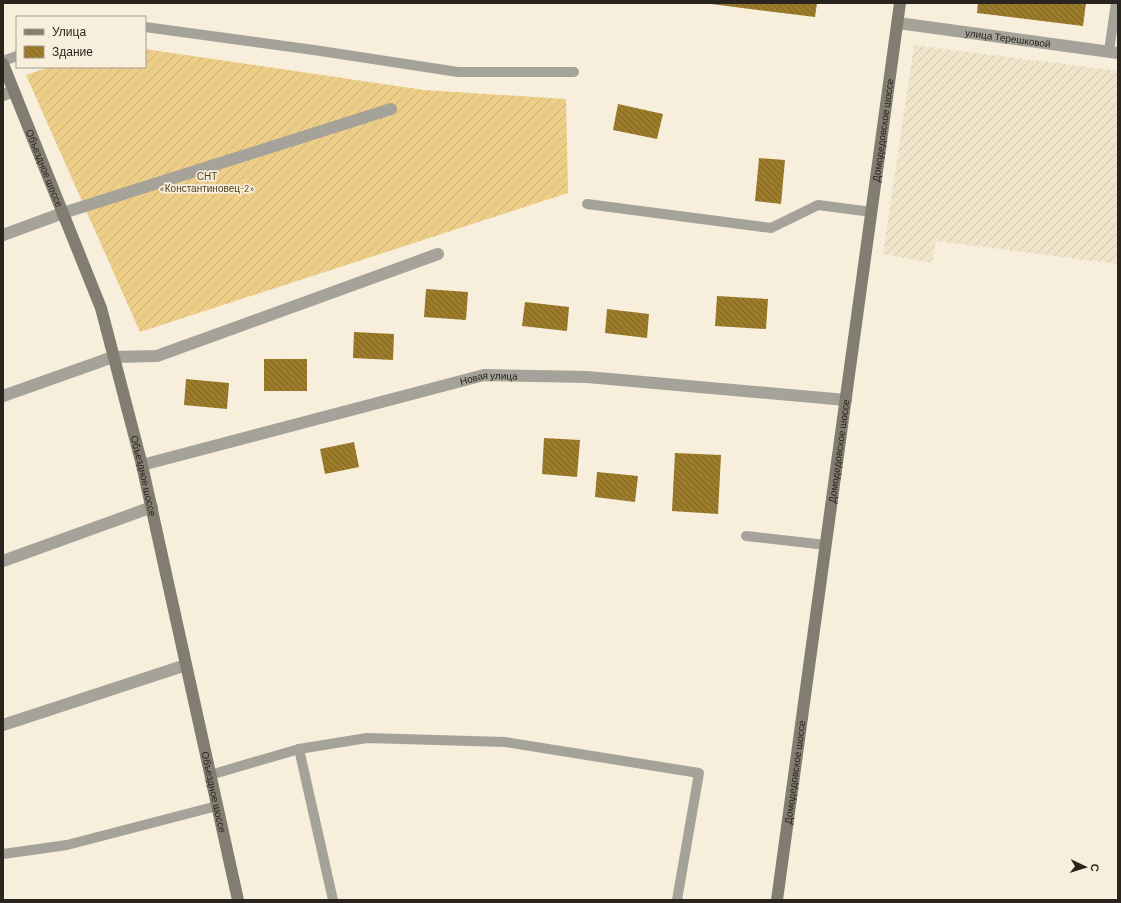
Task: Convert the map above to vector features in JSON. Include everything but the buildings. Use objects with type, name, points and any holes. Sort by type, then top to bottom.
[{"type":"street","name":"Домодедовское шоссе","points":[[777,900],[900,3]]},
{"type":"street","name":"улица Терешковой","points":[[898,23],[1114,52]]},
{"type":"street","name":"Объездное шоссе","points":[[3,64],[8,93],[62,213],[101,308],[152,507],[238,900]]},
{"type":"street","points":[[3,235],[62,213],[391,109]]},
{"type":"street","points":[[3,396],[113,356],[157,356],[438,254]]},
{"type":"street","name":"Новая улица","points":[[142,465],[484,375],[587,377],[846,400]]},
{"type":"street","points":[[3,561],[152,507]]},
{"type":"street","points":[[3,725],[186,665]]},
{"type":"lane","points":[[1114,52],[1116,3]]},
{"type":"lane","points":[[146,27],[314,50],[458,72],[574,72]]},
{"type":"lane","points":[[3,61],[16,56]]},
{"type":"lane","points":[[587,204],[771,228],[818,205],[872,212]]},
{"type":"lane","points":[[746,536],[826,545]]},
{"type":"lane","points":[[210,775],[299,749],[367,738],[506,742],[699,773],[677,900]]},
{"type":"lane","points":[[299,749],[333,900]]},
{"type":"lane","points":[[3,854],[67,844],[217,806]]},
{"type":"shaded area","points":[[914,45],[1118,71],[1118,264],[936,241],[932,263],[883,254]]},
{"type":"green space","name":"СНТ «Константиновец-2»","points":[[146,49],[424,90],[566,99],[568,193],[140,332],[26,75],[47,68],[146,68]]}]
